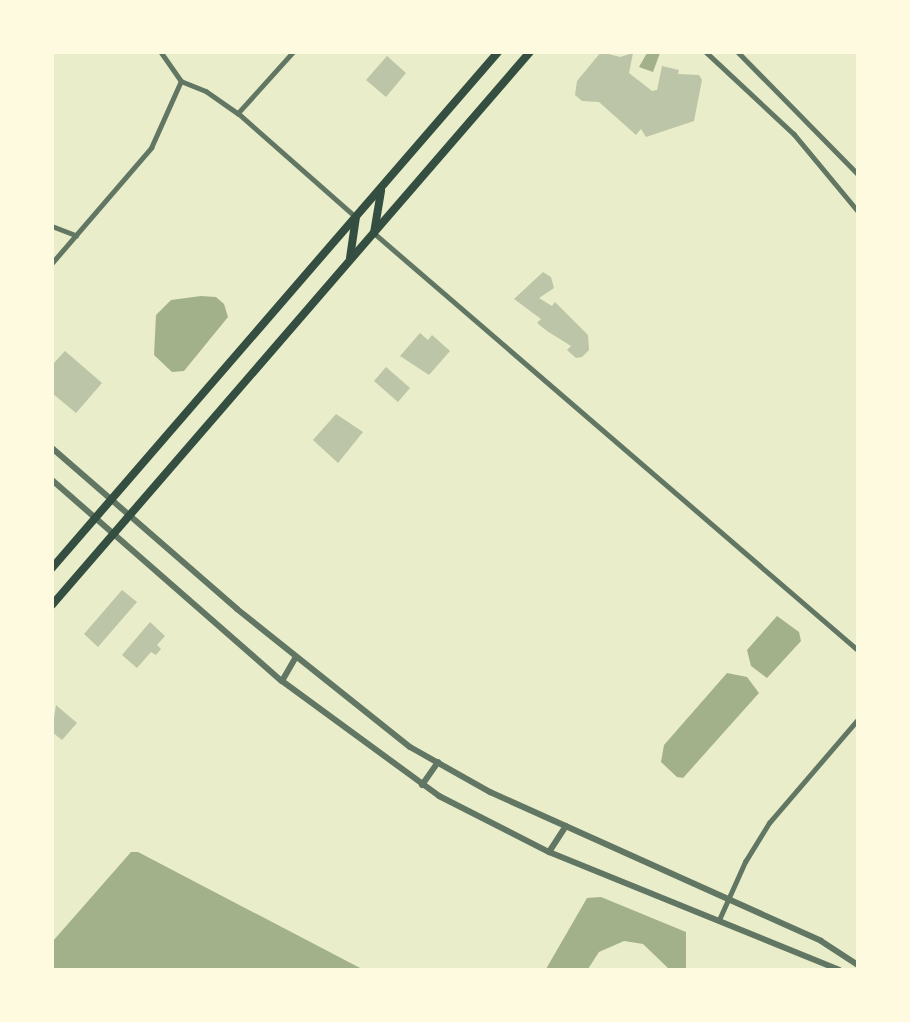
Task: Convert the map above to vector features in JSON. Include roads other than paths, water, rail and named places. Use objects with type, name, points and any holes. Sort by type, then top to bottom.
[{"type":"main road","points":[[52,568],[498,52]]},
{"type":"main road","points":[[52,604],[530,52]]},
{"type":"main road","points":[[374,233],[382,188]]},
{"type":"main road","points":[[348,264],[356,217]]},
{"type":"street","points":[[161,52],[181,81],[206,91],[238,113],[356,217]]},
{"type":"street","points":[[238,113],[293,52]]},
{"type":"street","points":[[706,52],[794,134],[858,211]]},
{"type":"street","points":[[738,52],[858,174]]},
{"type":"street","points":[[52,263],[152,148],[181,81]]},
{"type":"street","points":[[52,226],[76,236]]},
{"type":"street","points":[[374,233],[858,650]]},
{"type":"street","points":[[52,449],[296,657],[410,747],[566,826],[821,941],[858,965]]},
{"type":"street","points":[[52,480],[282,681],[422,785],[550,852],[839,970]]},
{"type":"street","points":[[282,681],[296,657]]},
{"type":"street","points":[[719,920],[769,823],[858,719]]},
{"type":"street","points":[[422,785],[438,762]]},
{"type":"street","points":[[550,852],[566,826]]}]
